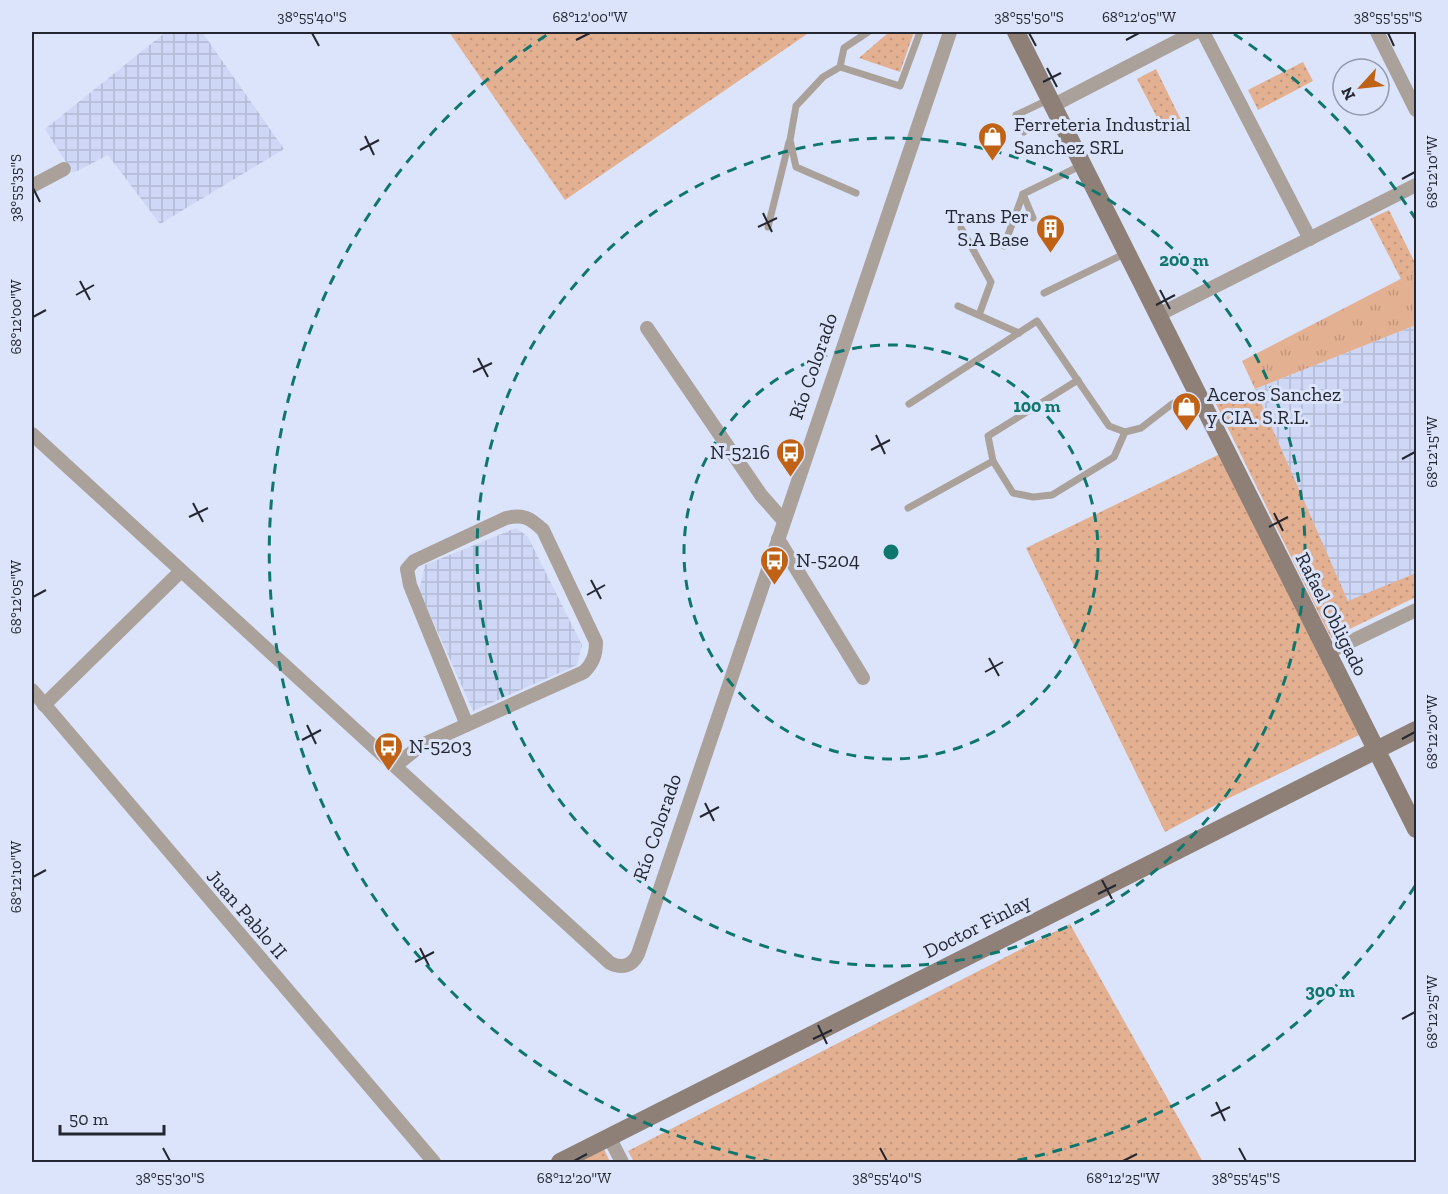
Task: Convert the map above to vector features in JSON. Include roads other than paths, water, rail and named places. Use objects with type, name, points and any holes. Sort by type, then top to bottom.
[{"type":"street","name":"Río Colorado","points":[[395,766],[610,963],[625,966],[633,962],[638,954],[950,32]]},
{"type":"street","name":"Rafael Obligado","points":[[1016,32],[1416,829]]},
{"type":"street","points":[[1051,103],[1195,32]]},
{"type":"street","points":[[1203,32],[1310,239]]},
{"type":"street","points":[[1377,32],[1416,110]]},
{"type":"street","points":[[32,186],[64,169]]},
{"type":"street","points":[[1158,315],[1416,185]]},
{"type":"street","points":[[647,328],[761,495],[784,521]]},
{"type":"street","points":[[32,434],[395,766],[420,746],[467,725],[584,672],[591,664],[596,653],[596,642],[543,530],[531,519],[517,516],[506,518],[414,561],[407,569],[410,585],[467,725]]},
{"type":"street","points":[[778,539],[863,678]]},
{"type":"street","points":[[44,705],[181,571]]},
{"type":"street","points":[[1327,653],[1416,610]]},
{"type":"street","name":"Juan Pablo II","points":[[32,690],[434,1162]]},
{"type":"street","name":"Doctor Finlay","points":[[559,1162],[1416,730]]},
{"type":"street","points":[[609,1137],[622,1162]]},
{"type":"lane","points":[[768,227],[790,140],[796,106],[823,77],[840,67],[844,48],[868,32]]},
{"type":"lane","points":[[840,67],[900,86],[920,32]]},
{"type":"lane","points":[[1024,132],[1016,115],[1051,103]]},
{"type":"lane","points":[[790,140],[796,167],[856,192]]},
{"type":"lane","points":[[1004,246],[1023,194],[1082,165]]},
{"type":"lane","points":[[1023,194],[1033,218]]},
{"type":"lane","points":[[960,228],[991,282],[979,315]]},
{"type":"lane","points":[[1044,293],[1126,253]]},
{"type":"lane","points":[[958,306],[1019,333]]},
{"type":"lane","points":[[909,404],[1037,321],[1109,426],[1125,432],[1141,428],[1172,404],[1196,391]]},
{"type":"lane","points":[[1078,380],[988,436],[993,461],[1013,493],[1033,497],[1052,495],[1114,457],[1125,432]]},
{"type":"lane","points":[[908,508],[993,461]]},
{"type":"place","name":"Ferreteria Industrial Sanchez SRL","points":[[993,162]]},
{"type":"place","name":"Trans Per S.A Base","points":[[1050,254]]},
{"type":"place","name":"Aceros Sanchez y CIA. S.R.L.","points":[[1186,432]]},
{"type":"place","name":"N-5216","points":[[791,478]]},
{"type":"place","name":"N-5204","points":[[775,586]]},
{"type":"place","name":"N-5203","points":[[388,772]]}]
